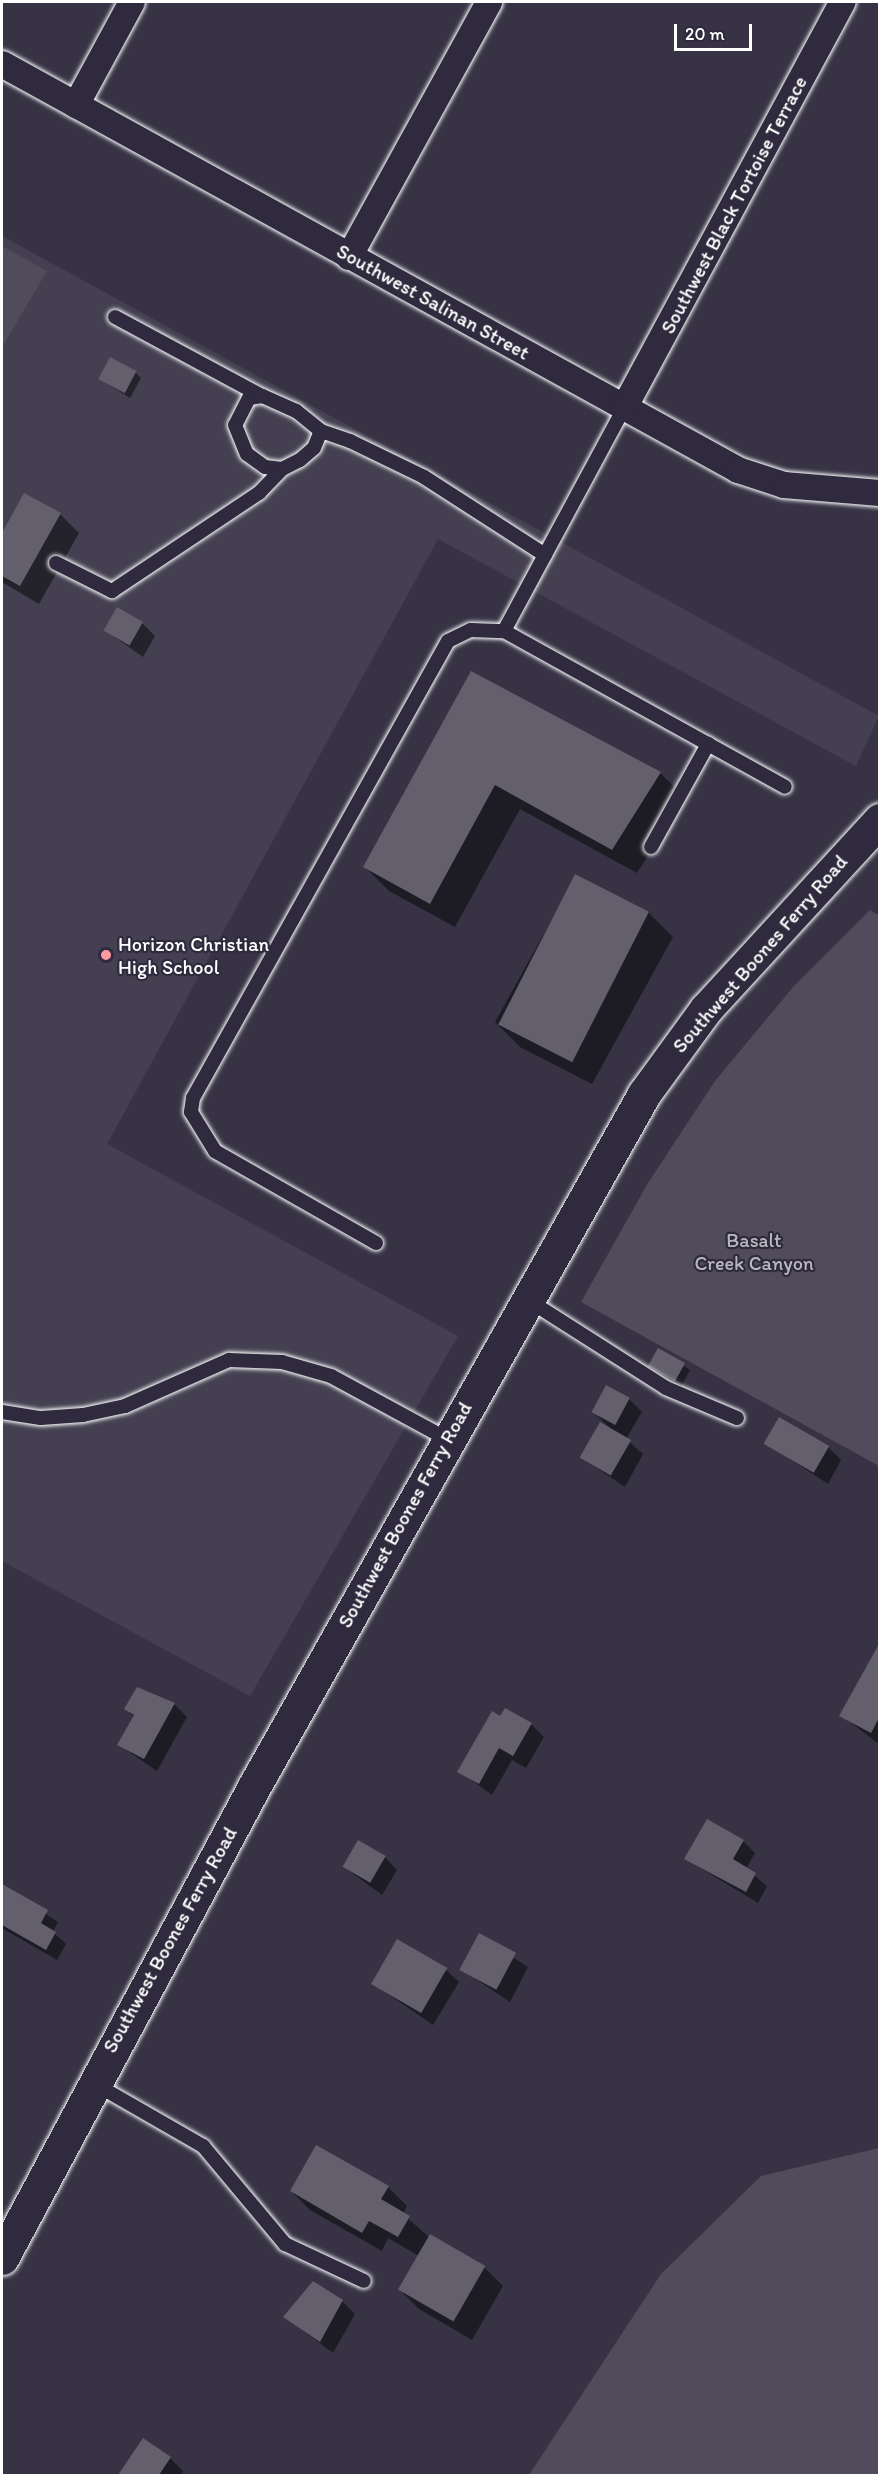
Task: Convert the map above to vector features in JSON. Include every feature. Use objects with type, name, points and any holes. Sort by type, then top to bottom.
[{"type":"main road","name":"Southwest Boones Ferry Road","points":[[2,2258],[93,2083],[525,1298],[672,1052],[879,820]]},
{"type":"street","points":[[76,105],[132,2]]},
{"type":"street","points":[[349,257],[489,2]]},
{"type":"street","name":"Southwest Black Tortoise Terrace","points":[[624,408],[843,2]]},
{"type":"street","name":"Southwest Salinan Street","points":[[2,64],[738,470],[784,485],[879,493]]},
{"type":"lane","points":[[115,317],[262,396],[296,411],[321,431],[424,477],[545,555]]},
{"type":"lane","points":[[262,396],[249,398],[241,409],[237,440],[265,467],[282,469]]},
{"type":"lane","points":[[504,631],[624,408]]},
{"type":"lane","points":[[56,563],[112,591],[259,493],[282,469],[314,448],[321,431]]},
{"type":"lane","points":[[376,1244],[215,1150],[193,1122],[193,1098],[448,641],[471,630],[504,631],[785,787]]},
{"type":"lane","points":[[651,847],[708,744]]},
{"type":"lane","points":[[525,1298],[666,1388],[737,1418]]},
{"type":"lane","points":[[2,1412],[41,1418],[83,1415],[126,1406],[229,1360],[282,1362],[331,1376],[447,1439]]},
{"type":"lane","points":[[93,2083],[203,2146],[285,2244],[364,2281]]},
{"type":"shaded area","name":"Horizon Christian High School","points":[[2,236],[879,716],[856,766],[438,539],[107,1144],[458,1336],[250,1696],[2,1561]]},
{"type":"green space","points":[[2,246],[47,271],[2,347]]},
{"type":"green space","name":"Basalt Creek Canyon","points":[[870,910],[880,916],[879,1466],[581,1302],[648,1183],[715,1081],[794,986]]},
{"type":"green space","points":[[879,2148],[879,2475],[529,2475],[661,2274],[761,2176]]},
{"type":"building","points":[[110,357],[136,371],[125,393],[98,379]]},
{"type":"building","points":[[24,493],[61,513],[20,586],[2,576],[2,533]]},
{"type":"building","points":[[117,607],[143,622],[129,645],[104,630]]},
{"type":"building","points":[[471,671],[661,772],[612,850],[495,785],[430,904],[363,867]]},
{"type":"building","points":[[575,874],[649,912],[572,1062],[498,1025]]},
{"type":"building","points":[[658,1348],[685,1363],[675,1381],[648,1366]]},
{"type":"building","points":[[606,1385],[630,1398],[615,1425],[591,1412]]},
{"type":"building","points":[[779,1417],[829,1446],[814,1473],[764,1444]]},
{"type":"building","points":[[600,1422],[631,1440],[611,1476],[580,1458]]},
{"type":"building","points":[[879,1644],[879,1718],[871,1733],[839,1716]]},
{"type":"building","points":[[137,1687],[175,1703],[144,1759],[117,1745],[134,1715],[124,1709]]},
{"type":"building","points":[[505,1708],[532,1723],[513,1756],[499,1748],[479,1784],[457,1772],[492,1711],[500,1716]]},
{"type":"building","points":[[707,1819],[744,1840],[733,1859],[756,1873],[746,1892],[684,1859]]},
{"type":"building","points":[[358,1840],[386,1856],[370,1883],[342,1867]]},
{"type":"building","points":[[2,1884],[48,1910],[41,1923],[56,1932],[46,1950],[2,1925]]},
{"type":"building","points":[[479,1933],[516,1953],[496,1990],[459,1970]]},
{"type":"building","points":[[397,1939],[447,1968],[421,2013],[371,1984]]},
{"type":"building","points":[[316,2145],[389,2186],[381,2199],[410,2216],[398,2237],[369,2221],[362,2233],[290,2191]]},
{"type":"building","points":[[430,2234],[485,2266],[453,2321],[398,2289]]},
{"type":"building","points":[[313,2281],[343,2300],[320,2342],[283,2317]]},
{"type":"building","points":[[143,2438],[171,2457],[159,2475],[118,2475]]},
{"type":"place","name":"Horizon Christian High School","points":[[106,955]]}]
